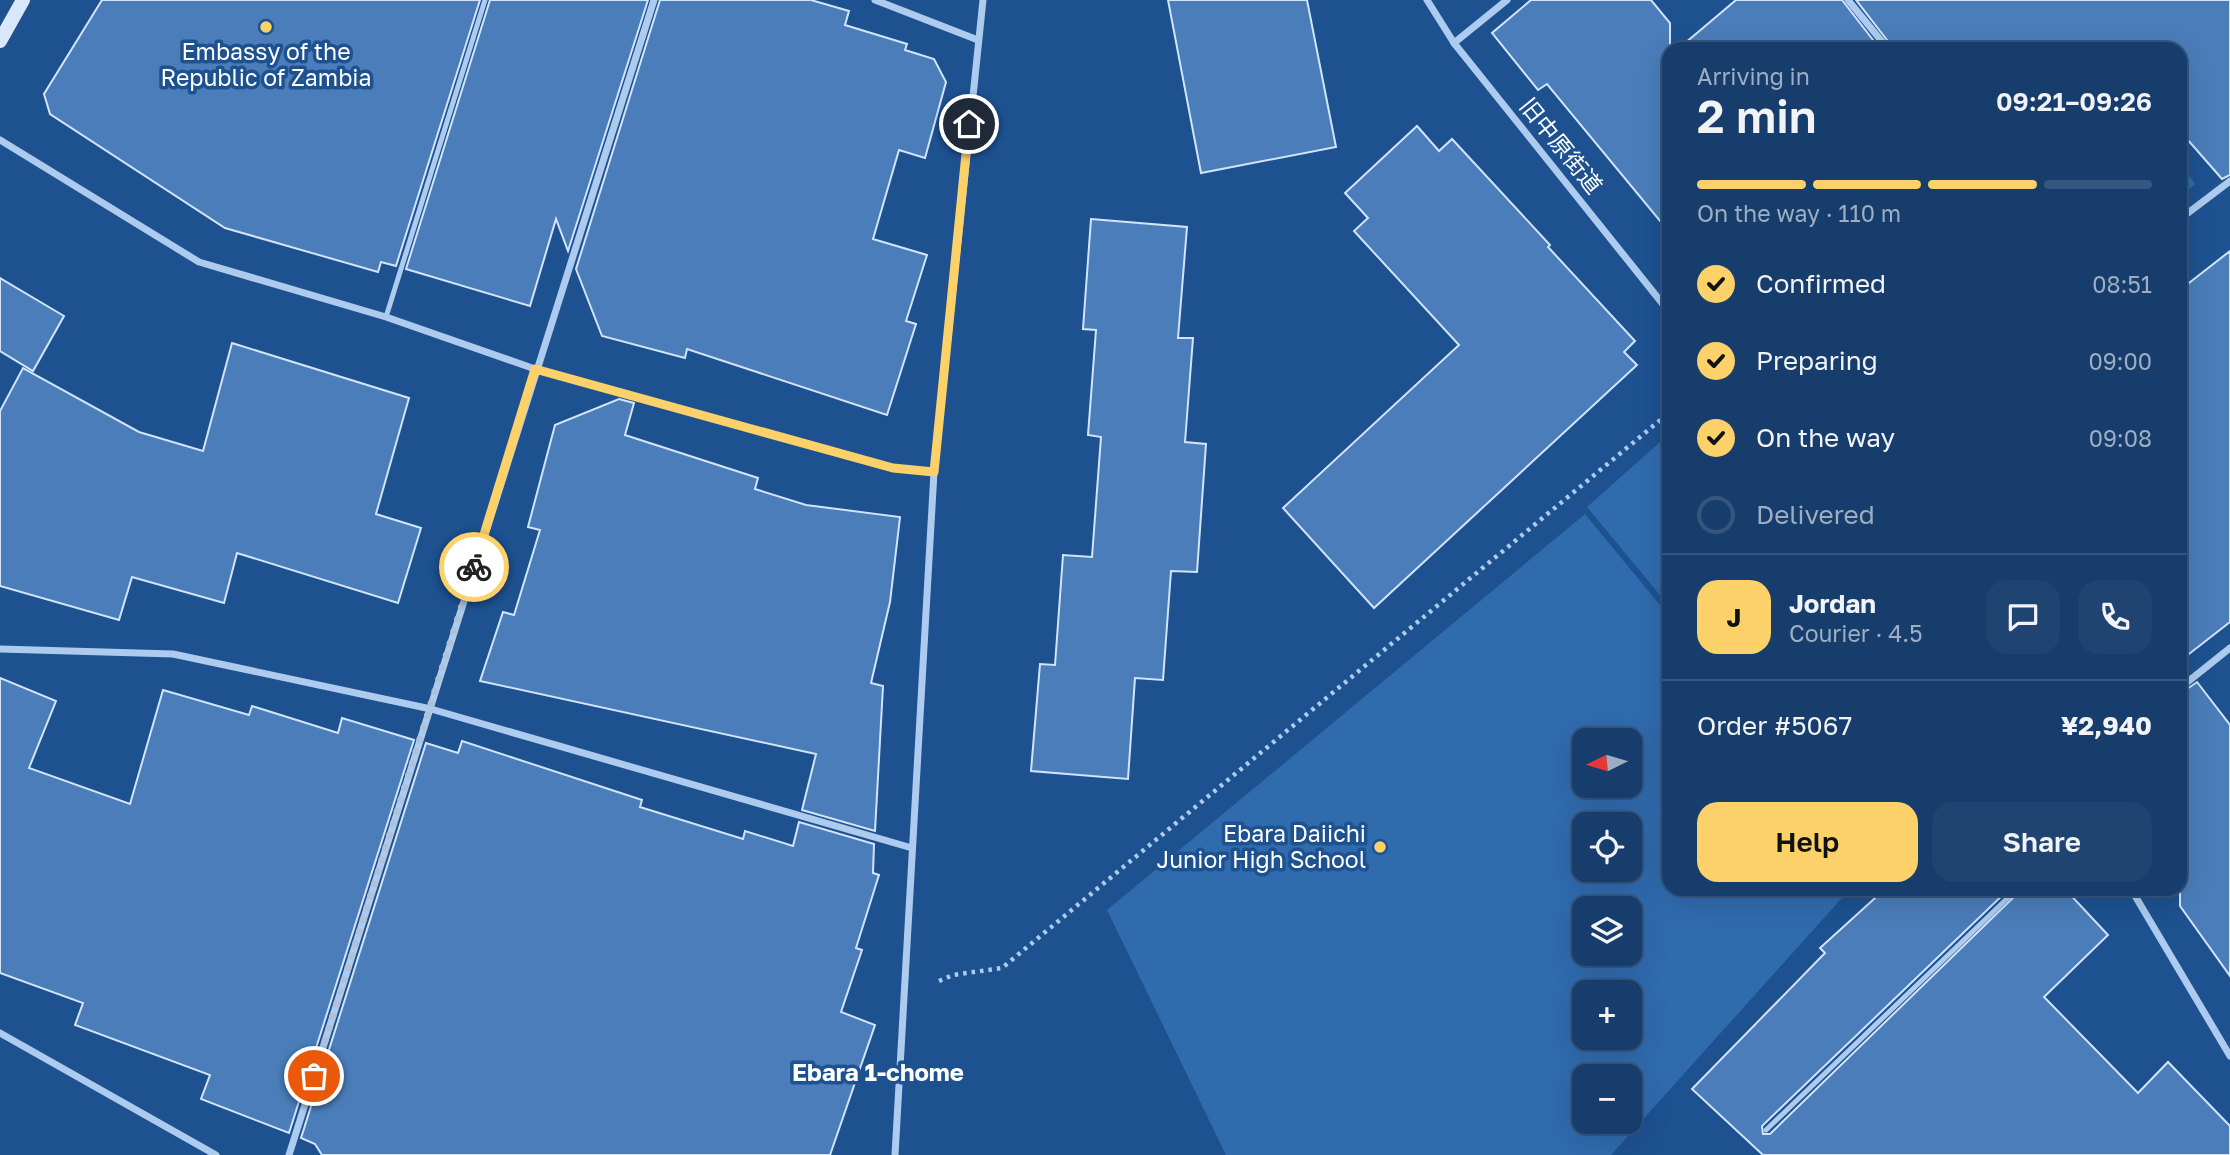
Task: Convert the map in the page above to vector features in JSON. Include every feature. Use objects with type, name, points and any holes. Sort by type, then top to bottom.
[{"type":"street","points":[[0,41],[23,0]]},
{"type":"street","points":[[289,1155],[431,709],[535,369],[654,0]]},
{"type":"street","points":[[875,0],[978,40]]},
{"type":"street","points":[[895,1155],[934,472],[983,0]]},
{"type":"street","name":"旧中原街道","points":[[1427,0],[1454,43],[1662,303]]},
{"type":"street","points":[[1454,43],[1507,0]]},
{"type":"street","points":[[1849,0],[1882,42]]},
{"type":"street","points":[[0,140],[199,262],[386,317],[535,369],[893,468],[934,472]]},
{"type":"street","points":[[2187,214],[2230,181]]},
{"type":"street","points":[[2187,682],[2230,648]]},
{"type":"street","points":[[0,649],[173,654],[431,709],[912,848]]},
{"type":"street","points":[[2135,896],[2230,1056]]},
{"type":"street","points":[[0,1032],[216,1155]]},
{"type":"lane","points":[[386,317],[485,0]]},
{"type":"lane","points":[[1766,1130],[2010,896]]},
{"type":"path","points":[[904,996],[953,975],[1002,968],[1662,419]]},
{"type":"shaded area","points":[[2187,173],[2195,184],[2187,191]]},
{"type":"shaded area","points":[[1662,440],[1662,598],[1587,507]]},
{"type":"shaded area","name":"Ebara Daiichi Junior High School","points":[[1585,514],[1662,608],[1662,896],[1844,896],[1642,1120],[1642,1064],[1572,1064],[1572,1134],[1630,1134],[1611,1155],[1226,1155],[1107,910]]},
{"type":"building","points":[[102,0],[480,0],[396,266],[381,262],[378,272],[225,228],[50,114],[44,94]]},
{"type":"building","points":[[490,0],[648,0],[568,251],[556,219],[530,306],[406,269]]},
{"type":"building","points":[[660,0],[811,0],[849,11],[845,25],[907,44],[905,50],[934,59],[946,82],[925,158],[899,150],[873,239],[927,255],[906,321],[916,324],[887,415],[687,349],[685,358],[602,336],[576,269]]},
{"type":"building","points":[[1168,0],[1307,0],[1336,147],[1201,173]]},
{"type":"building","points":[[1531,0],[1651,0],[1670,23],[1670,42],[1662,42],[1662,223],[1547,84],[1538,90],[1492,33]]},
{"type":"building","points":[[1736,0],[1842,0],[1875,42],[1686,42]]},
{"type":"building","points":[[1856,0],[2230,0],[2230,175],[2222,179],[2187,139],[2187,42],[1889,42]]},
{"type":"building","points":[[1417,126],[1439,151],[1452,139],[1550,245],[1548,247],[1635,341],[1624,352],[1637,365],[1374,608],[1283,508],[1459,345],[1354,231],[1368,218],[1345,193]]},
{"type":"building","points":[[1091,219],[1187,227],[1178,338],[1193,338],[1185,442],[1206,444],[1197,572],[1171,571],[1163,680],[1135,678],[1128,779],[1031,771],[1040,664],[1055,665],[1063,555],[1092,557],[1101,437],[1088,435],[1096,330],[1083,329]]},
{"type":"building","points":[[2230,251],[2230,622],[2187,656],[2187,285]]},
{"type":"building","points":[[0,278],[64,316],[33,371],[0,351]]},
{"type":"building","points":[[232,343],[409,398],[376,514],[421,528],[398,603],[237,553],[224,603],[132,577],[119,620],[0,586],[0,411],[23,368],[139,432],[203,451]]},
{"type":"building","points":[[619,399],[634,403],[625,435],[758,478],[755,489],[806,505],[900,517],[890,602],[871,683],[883,686],[875,831],[802,810],[816,754],[480,681],[503,612],[514,615],[540,530],[528,527],[555,425]]},
{"type":"building","points":[[0,678],[56,701],[29,768],[130,804],[163,690],[249,715],[252,706],[338,733],[342,718],[414,740],[289,1133],[201,1099],[210,1075],[75,1025],[83,1003],[0,973]]},
{"type":"building","points":[[2197,682],[2230,725],[2230,976],[2180,906],[2180,896],[2187,896],[2187,689]]},
{"type":"building","points":[[462,741],[642,800],[640,807],[743,839],[745,831],[793,846],[799,822],[874,844],[873,873],[879,875],[856,948],[862,950],[841,1012],[875,1025],[830,1155],[322,1155],[315,1144],[301,1138],[426,743],[458,753]]},
{"type":"building","points":[[1877,896],[2002,896],[1762,1126],[1763,1134],[1770,1134],[2015,896],[2072,896],[2108,935],[2044,997],[2138,1093],[2168,1062],[2230,1126],[2230,1155],[1763,1155],[1692,1089],[1825,953],[1820,948]]},
{"type":"way so far","points":[[314,1076],[474,567]]},
{"type":"place","name":"Embassy of the Republic of Zambia","points":[[266,27]]},
{"type":"place","name":"Ebara Daiichi Junior High School","points":[[1380,847]]},
{"type":"district","name":"Ebara 1-chome","points":[[878,1073]]},
{"type":"route","points":[[474,567],[535,369],[893,468],[934,472],[969,124]]}]
